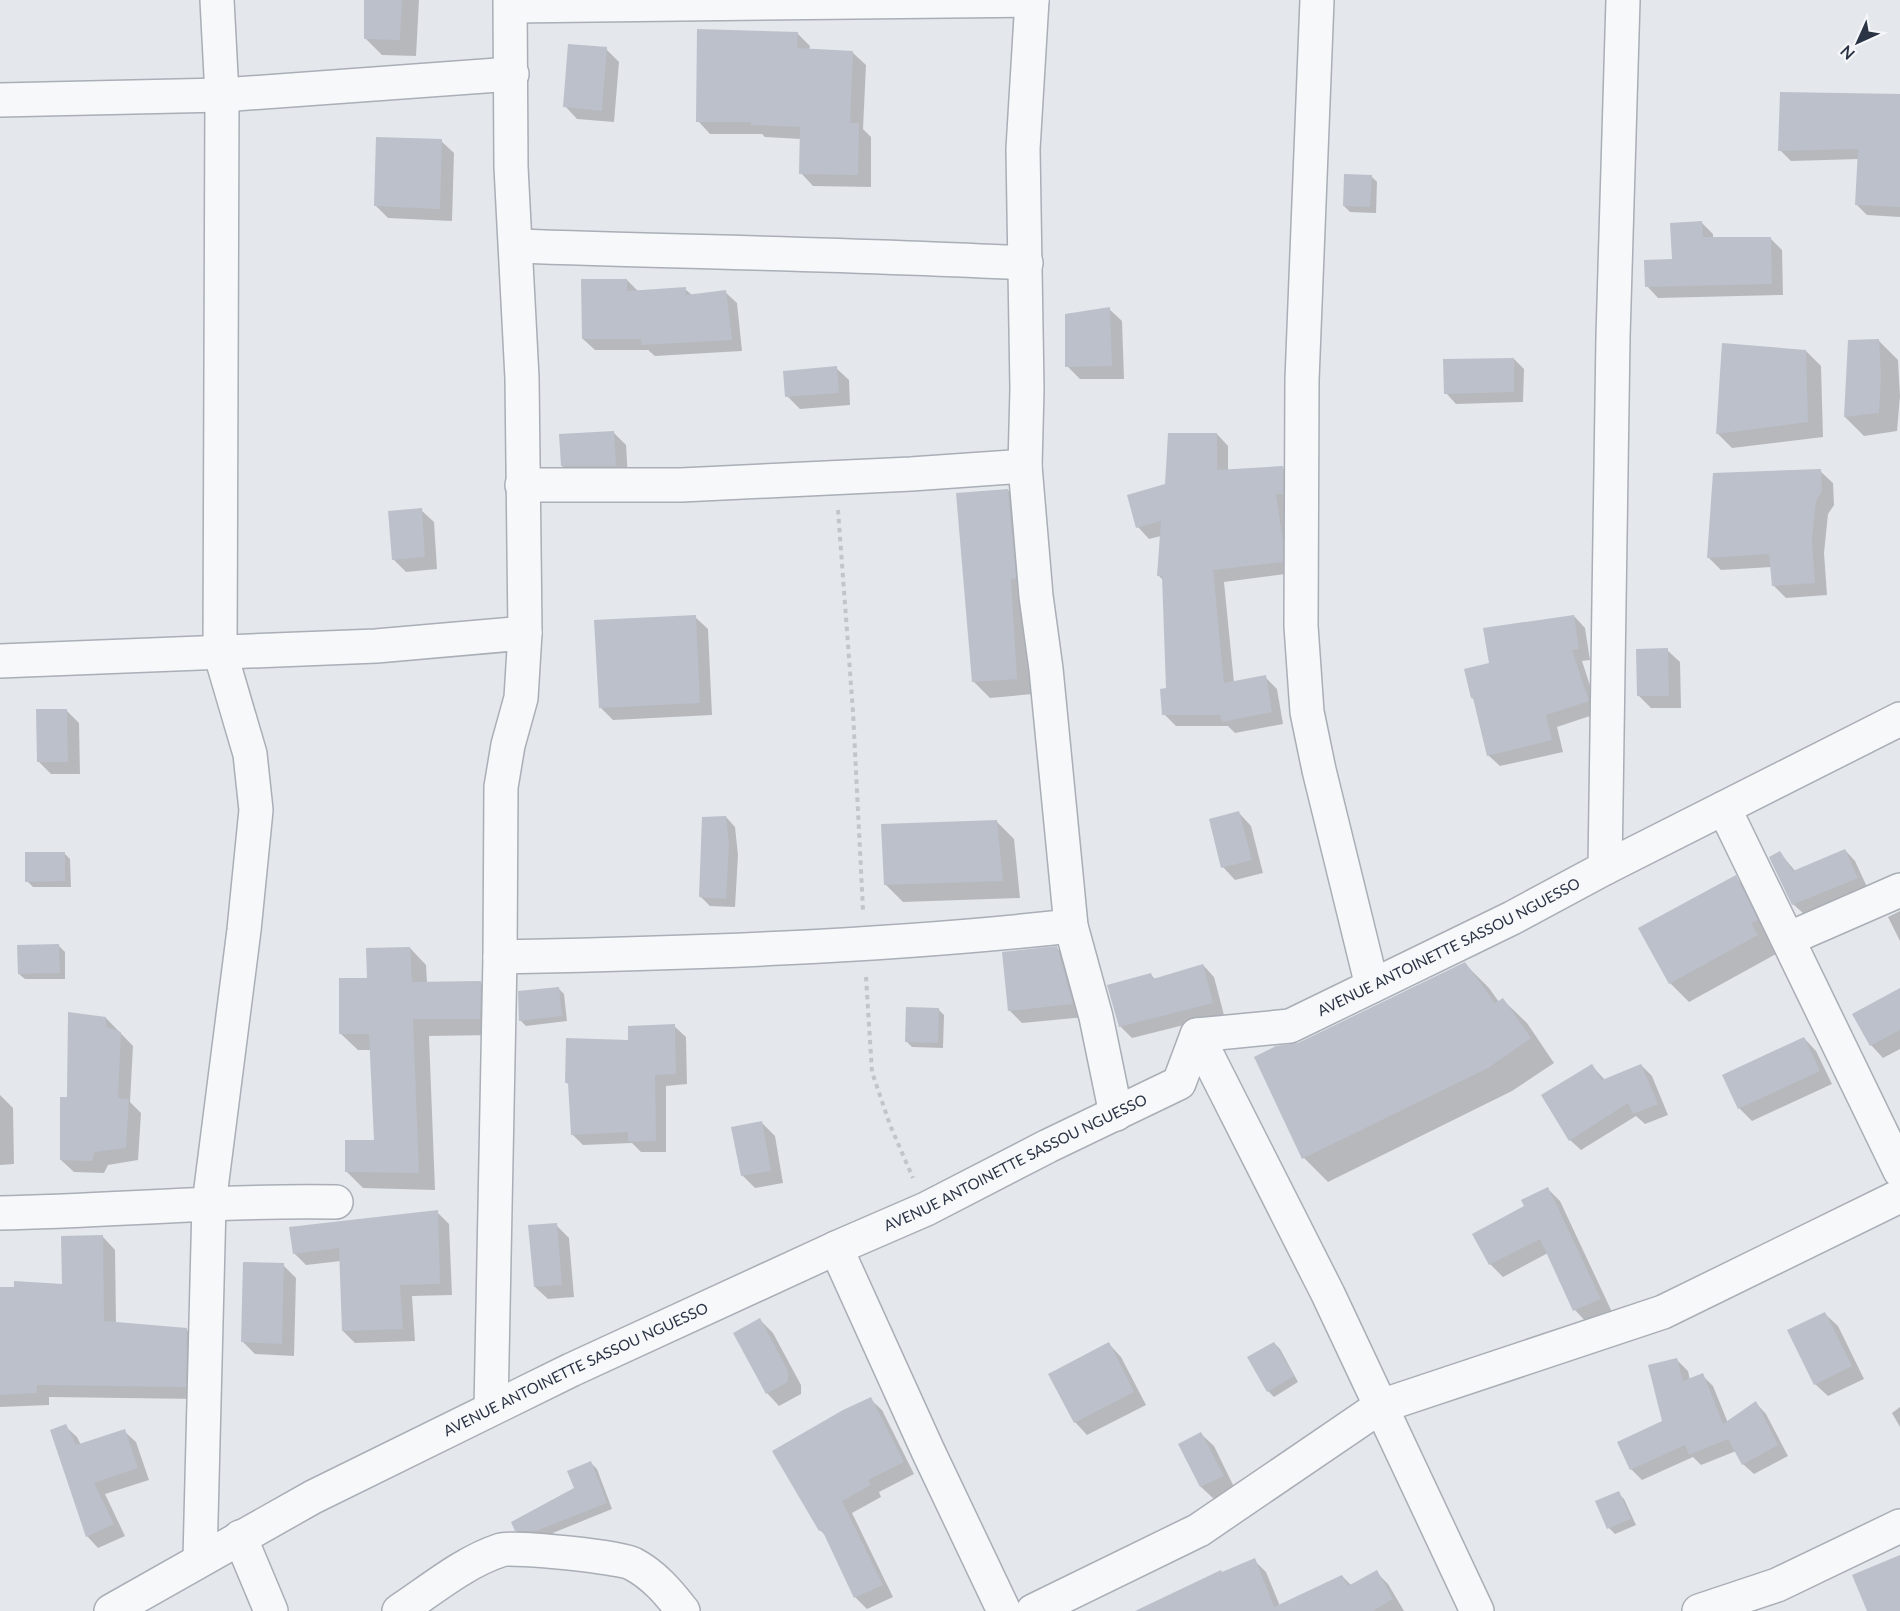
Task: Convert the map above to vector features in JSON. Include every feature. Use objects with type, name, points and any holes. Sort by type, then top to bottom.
[{"type":"street","points":[[201,1559],[209,1204],[244,930],[256,810],[250,754],[220,651],[222,95],[217,0]]},
{"type":"street","points":[[491,1409],[501,787],[508,745],[521,698],[525,633],[522,378],[511,167],[511,3],[1032,0],[1023,149],[1027,389],[1025,466],[1036,596],[1046,669],[1071,926],[1096,1017],[1116,1114]]},
{"type":"street","points":[[1317,0],[1302,380],[1301,626],[1307,712],[1372,986]]},
{"type":"street","points":[[1605,868],[1612,337],[1623,0]]},
{"type":"street","points":[[0,100],[222,95],[512,74]]},
{"type":"street","points":[[516,246],[753,254],[874,255],[1026,263]]},
{"type":"street","points":[[522,485],[681,485],[1025,466]]},
{"type":"street","points":[[0,661],[376,646],[525,633]]},
{"type":"street","name":"AVENUE ANTOINETTE SASSOU NGUESSO","points":[[111,1611],[313,1497],[491,1409],[836,1248],[926,1209],[1029,1155],[1179,1083],[1197,1035],[1290,1026],[1512,918],[1605,868],[1900,719]]},
{"type":"street","points":[[1724,808],[1900,1171]]},
{"type":"street","points":[[1788,939],[1900,890]]},
{"type":"street","points":[[500,957],[688,953],[864,944],[975,937],[1071,926]]},
{"type":"street","points":[[1197,1035],[1328,1294],[1478,1611]]},
{"type":"street","points":[[1033,1611],[1199,1530],[1381,1406],[1663,1312],[1900,1196]]},
{"type":"street","points":[[0,1213],[268,1201],[336,1202]]},
{"type":"street","points":[[836,1248],[1004,1611]]},
{"type":"street","points":[[1699,1611],[1777,1585],[1900,1526]]},
{"type":"street","points":[[240,1537],[271,1611]]},
{"type":"street","points":[[399,1611],[477,1560],[504,1549],[594,1556],[632,1563],[664,1587],[683,1611]]},
{"type":"path","points":[[836,478],[853,712],[872,1072],[890,1125],[926,1209]]},
{"type":"building","points":[[364,0],[402,0],[400,40],[364,39]]},
{"type":"building","points":[[697,29],[798,32],[797,48],[853,51],[850,123],[859,123],[858,175],[799,174],[800,127],[751,125],[751,122],[696,122]]},
{"type":"building","points":[[568,44],[607,47],[602,111],[563,107]]},
{"type":"building","points":[[1780,92],[1900,94],[1900,207],[1855,205],[1858,149],[1778,151]]},
{"type":"building","points":[[376,137],[442,139],[440,209],[374,206]]},
{"type":"building","points":[[1344,174],[1372,175],[1370,207],[1343,206]]},
{"type":"building","points":[[1702,221],[1703,237],[1771,237],[1772,284],[1645,287],[1644,260],[1672,259],[1670,223]]},
{"type":"building","points":[[581,279],[627,279],[627,291],[686,287],[686,295],[726,290],[732,340],[642,345],[641,339],[582,339]]},
{"type":"building","points":[[1110,307],[1112,366],[1065,367],[1065,314]]},
{"type":"building","points":[[1879,339],[1881,376],[1879,413],[1844,417],[1848,340]]},
{"type":"building","points":[[1722,343],[1806,350],[1808,422],[1716,434]]},
{"type":"building","points":[[1514,358],[1514,392],[1444,394],[1443,359]]},
{"type":"building","points":[[837,366],[839,393],[785,397],[783,371]]},
{"type":"building","points":[[614,431],[616,466],[561,466],[559,434]]},
{"type":"building","points":[[1168,433],[1217,433],[1217,470],[1283,466],[1283,494],[1276,494],[1283,542],[1283,562],[1213,570],[1224,683],[1266,675],[1272,712],[1222,722],[1220,715],[1162,715],[1160,689],[1166,688],[1162,576],[1157,576],[1161,521],[1136,528],[1127,495],[1165,484]]},
{"type":"building","points":[[1821,469],[1822,491],[1816,501],[1812,540],[1815,583],[1772,586],[1769,554],[1707,558],[1713,473]]},
{"type":"building","points":[[1008,489],[1016,578],[1011,579],[1017,679],[972,682],[956,493]]},
{"type":"building","points":[[422,508],[425,557],[392,560],[388,511]]},
{"type":"building","points":[[696,615],[700,703],[599,708],[594,620]]},
{"type":"building","points":[[1574,615],[1579,649],[1572,650],[1589,701],[1546,715],[1552,740],[1487,756],[1464,669],[1489,663],[1483,628]]},
{"type":"building","points":[[1668,648],[1669,696],[1637,696],[1636,649]]},
{"type":"building","points":[[36,709],[67,709],[68,762],[37,762]]},
{"type":"building","points":[[1239,811],[1252,860],[1221,868],[1209,819]]},
{"type":"building","points":[[726,816],[729,845],[726,899],[699,897],[702,817]]},
{"type":"building","points":[[997,820],[1003,881],[884,885],[881,824]]},
{"type":"building","points":[[1845,849],[1858,878],[1792,905],[1769,857],[1780,851],[1793,871]]},
{"type":"building","points":[[25,852],[65,852],[65,881],[25,882]]},
{"type":"building","points":[[1736,875],[1758,920],[1751,923],[1758,935],[1669,984],[1638,928]]},
{"type":"building","points":[[59,944],[60,973],[18,974],[17,945]]},
{"type":"building","points":[[1057,946],[1073,1004],[1008,1011],[1002,952]]},
{"type":"building","points":[[410,947],[412,982],[481,981],[480,1019],[413,1019],[419,1173],[345,1172],[345,1140],[374,1140],[369,1034],[339,1034],[339,978],[367,978],[366,948]]},
{"type":"building","points":[[1465,962],[1495,1003],[1503,998],[1531,1038],[1488,1068],[1302,1159],[1254,1057],[1276,1046],[1298,1043]]},
{"type":"building","points":[[1203,964],[1213,1003],[1119,1027],[1107,985],[1151,973],[1153,979]]},
{"type":"building","points":[[559,987],[562,1016],[519,1021],[518,991]]},
{"type":"building","points":[[1900,988],[1900,1030],[1870,1046],[1852,1014]]},
{"type":"building","points":[[906,1007],[939,1008],[938,1043],[905,1042]]},
{"type":"building","points":[[68,1012],[106,1017],[106,1027],[121,1032],[118,1098],[129,1099],[126,1148],[95,1152],[92,1161],[60,1160],[60,1097],[67,1097]]},
{"type":"building","points":[[675,1024],[676,1074],[655,1075],[656,1141],[628,1142],[628,1132],[571,1135],[568,1083],[565,1083],[566,1038],[628,1040],[628,1026]]},
{"type":"building","points":[[1804,1037],[1820,1071],[1738,1109],[1722,1075]]},
{"type":"building","points":[[1592,1064],[1602,1080],[1641,1064],[1658,1104],[1633,1114],[1628,1103],[1569,1141],[1541,1095]]},
{"type":"building","points":[[762,1121],[771,1171],[741,1176],[731,1127]]},
{"type":"building","points":[[1548,1187],[1601,1299],[1573,1311],[1540,1239],[1489,1265],[1472,1234],[1524,1206],[1521,1200]]},
{"type":"building","points":[[438,1210],[440,1284],[400,1285],[403,1329],[342,1331],[339,1248],[293,1254],[289,1227]]},
{"type":"building","points":[[557,1223],[562,1285],[534,1287],[528,1225]]},
{"type":"building","points":[[103,1235],[104,1321],[187,1328],[186,1387],[37,1385],[37,1393],[0,1395],[0,1287],[14,1287],[14,1281],[62,1284],[61,1236]]},
{"type":"building","points":[[243,1262],[284,1263],[282,1344],[241,1342]]},
{"type":"building","points":[[1825,1312],[1852,1366],[1814,1385],[1787,1330]]},
{"type":"building","points":[[760,1318],[788,1371],[788,1382],[766,1394],[733,1333]]},
{"type":"building","points":[[1109,1342],[1134,1392],[1074,1423],[1048,1374]]},
{"type":"building","points":[[1274,1342],[1294,1376],[1267,1392],[1247,1357]]},
{"type":"building","points":[[1677,1358],[1683,1381],[1703,1373],[1723,1424],[1756,1401],[1778,1445],[1742,1465],[1728,1439],[1689,1455],[1685,1445],[1630,1470],[1617,1442],[1662,1421],[1648,1365]]},
{"type":"building","points":[[871,1397],[904,1462],[868,1480],[871,1485],[842,1501],[883,1585],[854,1598],[822,1530],[819,1531],[772,1451],[843,1410]]},
{"type":"building","points":[[66,1424],[76,1445],[125,1429],[138,1468],[94,1483],[114,1524],[86,1537],[50,1430]]},
{"type":"building","points":[[1201,1432],[1224,1476],[1200,1487],[1178,1444]]},
{"type":"building","points":[[591,1461],[607,1503],[536,1531],[515,1531],[511,1522],[574,1488],[567,1471]]},
{"type":"building","points":[[1619,1491],[1631,1519],[1607,1529],[1595,1501]]},
{"type":"building","points":[[1900,1555],[1900,1611],[1867,1611],[1852,1575]]},
{"type":"building","points":[[1255,1558],[1274,1607],[1342,1575],[1348,1586],[1377,1570],[1393,1599],[1373,1611],[1135,1611],[1221,1570],[1222,1572]]}]
